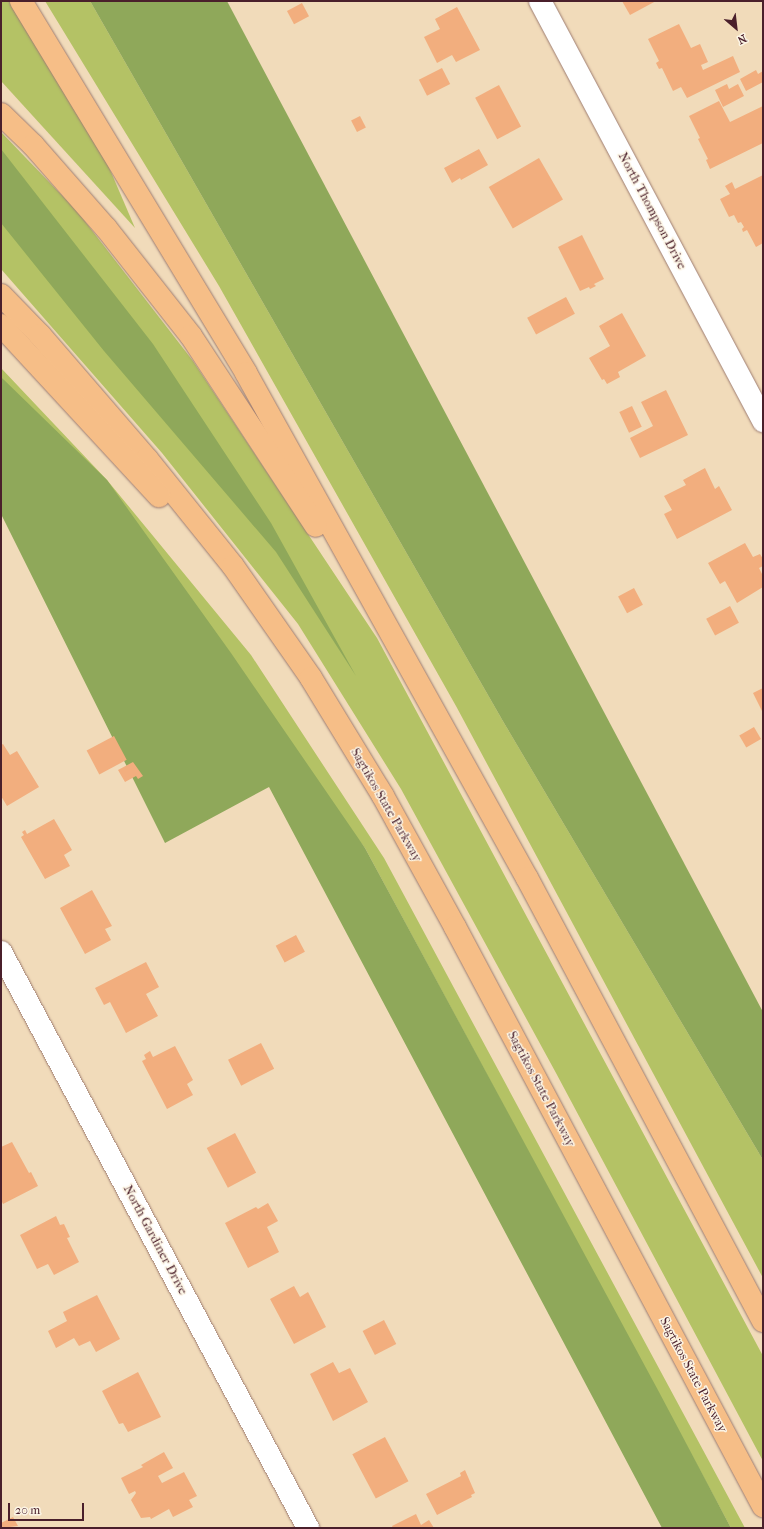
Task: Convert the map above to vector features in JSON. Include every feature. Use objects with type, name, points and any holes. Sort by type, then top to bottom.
[{"type":"highway","points":[[21,1],[246,373],[527,878],[763,1322]]},
{"type":"highway","points":[[1,114],[33,145],[106,228],[192,336],[271,455],[348,576],[527,878]]},
{"type":"highway","points":[[1,295],[40,335],[147,459],[233,566],[311,678]]},
{"type":"highway","points":[[1,325],[155,491],[228,575],[311,678]]},
{"type":"highway","name":"Sagtikos State Parkway","points":[[311,678],[383,796],[455,927],[763,1506]]},
{"type":"street","name":"North Thompson Drive","points":[[540,1],[760,408]]},
{"type":"street","name":"North Gardiner Drive","points":[[1,952],[308,1528]]},
{"type":"green space","points":[[1,1],[10,1],[108,165],[135,228],[1,81]]},
{"type":"green space","points":[[45,1],[90,1],[504,723],[763,1160],[763,1278],[456,706],[219,286]]},
{"type":"green space","points":[[90,1],[227,1],[763,1012],[763,1160],[504,723]]},
{"type":"green space","points":[[1,132],[77,211],[193,361],[377,638],[763,1356],[763,1461],[556,1073],[401,789],[298,624],[162,453],[1,269]]},
{"type":"green space","points":[[1,149],[153,344],[271,523],[356,676],[276,552],[104,351],[1,223]]},
{"type":"green space","points":[[1,368],[107,480],[251,655],[384,858],[745,1528],[731,1528],[365,848],[1,377]]},
{"type":"green space","points":[[1,377],[107,480],[231,653],[365,848],[731,1528],[662,1528],[269,787],[165,843],[1,514]]},
{"type":"building","points":[[622,1],[656,1],[630,15]]},
{"type":"building","points":[[302,3],[309,16],[294,24],[287,11]]},
{"type":"building","points":[[457,7],[480,50],[456,62],[452,55],[437,63],[424,37],[440,29],[435,19]]},
{"type":"building","points":[[679,24],[691,48],[700,44],[708,62],[701,65],[703,70],[733,56],[740,72],[687,98],[681,87],[673,91],[662,68],[659,69],[656,63],[659,61],[648,39]]},
{"type":"building","points":[[442,68],[450,84],[427,96],[419,80]]},
{"type":"building","points":[[756,70],[758,74],[763,71],[763,82],[746,91],[740,79]]},
{"type":"building","points":[[727,84],[729,89],[738,84],[744,96],[723,107],[715,90]]},
{"type":"building","points":[[499,85],[521,126],[497,139],[475,98]]},
{"type":"building","points":[[719,101],[730,122],[763,106],[763,143],[710,169],[706,160],[708,159],[698,139],[700,138],[689,116]]},
{"type":"building","points":[[360,116],[366,128],[357,132],[351,121]]},
{"type":"building","points":[[479,149],[488,165],[461,180],[460,178],[452,183],[444,168]]},
{"type":"building","points":[[539,158],[563,200],[513,229],[489,187]]},
{"type":"building","points":[[763,175],[763,243],[756,247],[747,230],[743,232],[742,229],[744,227],[741,222],[738,223],[734,215],[729,217],[720,199],[730,194],[725,186],[732,182],[735,189]]},
{"type":"building","points":[[582,235],[604,279],[594,284],[596,286],[590,289],[589,287],[580,291],[558,247]]},
{"type":"building","points":[[566,297],[575,314],[536,334],[527,318]]},
{"type":"building","points":[[622,313],[646,356],[618,372],[620,377],[607,384],[604,379],[602,380],[589,358],[610,346],[599,326]]},
{"type":"building","points":[[666,390],[688,435],[640,458],[630,438],[653,426],[641,402]]},
{"type":"building","points":[[632,406],[642,427],[629,433],[619,412]]},
{"type":"building","points":[[705,468],[715,489],[719,486],[732,510],[677,539],[664,514],[672,510],[664,496],[686,485],[683,480]]},
{"type":"building","points":[[745,543],[753,557],[760,554],[763,559],[763,566],[759,568],[763,576],[763,587],[737,603],[725,581],[720,584],[708,563]]},
{"type":"building","points":[[634,588],[643,605],[627,613],[618,596]]},
{"type":"building","points":[[730,606],[739,623],[715,635],[706,619]]},
{"type":"building","points":[[763,688],[763,710],[762,711],[753,693]]},
{"type":"building","points":[[754,727],[761,739],[746,748],[739,736]]},
{"type":"building","points":[[114,736],[127,760],[99,774],[87,751]]},
{"type":"building","points":[[3,744],[10,755],[17,751],[39,787],[7,806],[1,796],[1,745]]},
{"type":"building","points":[[133,762],[143,776],[138,779],[136,776],[125,782],[118,770]]},
{"type":"building","points":[[54,819],[72,850],[64,855],[70,866],[45,879],[21,837],[24,835],[22,832],[25,830],[27,834]]},
{"type":"building","points":[[92,890],[112,926],[105,929],[111,940],[85,954],[60,908]]},
{"type":"building","points":[[296,935],[305,952],[285,963],[276,946]]},
{"type":"building","points":[[146,962],[159,987],[146,994],[158,1016],[126,1033],[110,1002],[104,1005],[95,988]]},
{"type":"building","points":[[261,1043],[274,1069],[241,1086],[228,1060]]},
{"type":"building","points":[[175,1046],[193,1080],[187,1084],[193,1095],[167,1109],[142,1061],[146,1059],[144,1055],[150,1051],[153,1057]]},
{"type":"building","points":[[235,1133],[256,1173],[228,1188],[207,1148]]},
{"type":"building","points":[[12,1142],[38,1186],[3,1204],[1,1200],[1,1147]]},
{"type":"building","points":[[268,1203],[278,1221],[267,1227],[279,1252],[248,1268],[225,1223],[256,1207],[258,1209]]},
{"type":"building","points":[[56,1216],[60,1225],[64,1224],[70,1237],[67,1238],[79,1262],[54,1275],[48,1264],[37,1269],[20,1235]]},
{"type":"building","points":[[294,1286],[300,1297],[308,1292],[326,1327],[294,1344],[270,1299]]},
{"type":"building","points":[[97,1295],[120,1339],[96,1352],[90,1341],[79,1346],[74,1338],[56,1348],[48,1331],[67,1321],[63,1312]]},
{"type":"building","points":[[384,1320],[396,1344],[375,1355],[363,1331]]},
{"type":"building","points":[[333,1362],[339,1373],[350,1368],[368,1402],[333,1421],[310,1374]]},
{"type":"building","points":[[138,1372],[161,1417],[128,1432],[123,1423],[119,1424],[102,1391]]},
{"type":"building","points":[[385,1437],[408,1481],[376,1499],[352,1454]]},
{"type":"building","points":[[164,1452],[173,1468],[158,1476],[162,1483],[184,1472],[197,1496],[189,1500],[193,1507],[173,1517],[169,1509],[151,1519],[150,1517],[141,1518],[131,1500],[136,1493],[135,1491],[129,1494],[121,1478],[143,1467],[141,1465]]},
{"type":"building","points":[[465,1470],[475,1493],[471,1495],[472,1497],[437,1515],[426,1494],[461,1476],[460,1473]]},
{"type":"building","points":[[416,1514],[421,1525],[429,1520],[434,1528],[393,1528],[392,1526]]},
{"type":"building","points":[[13,1517],[18,1526],[1,1528],[1,1523]]}]
